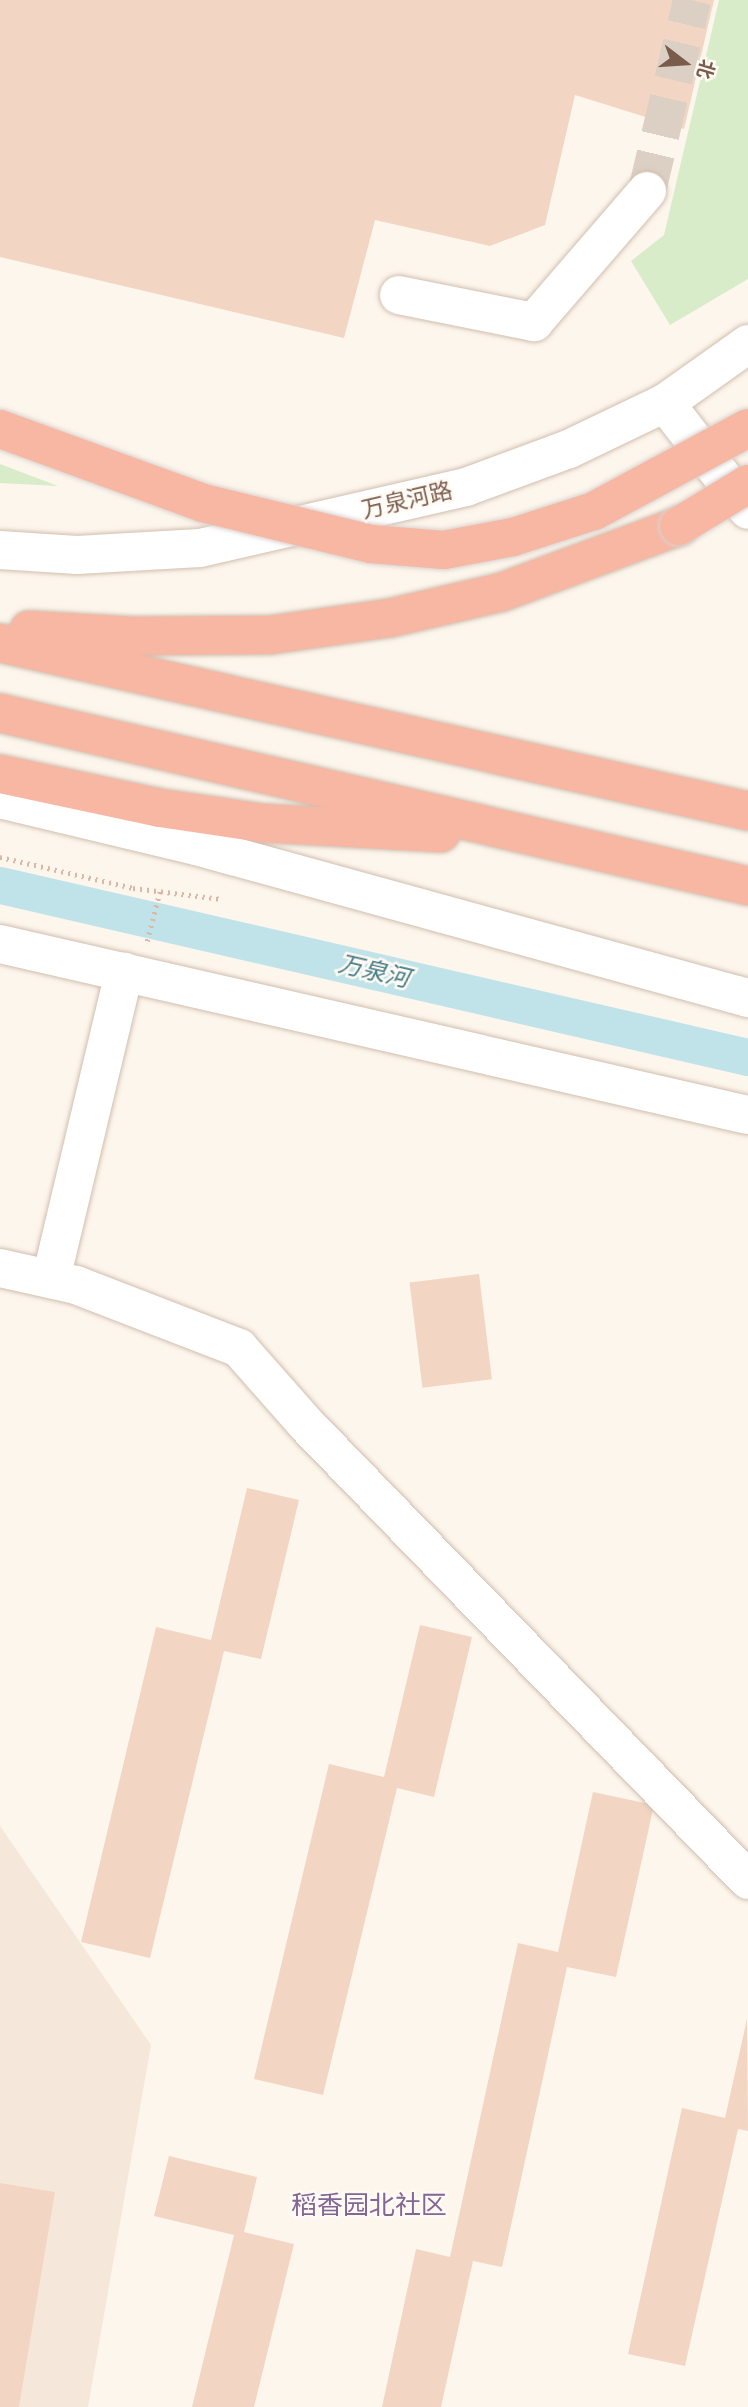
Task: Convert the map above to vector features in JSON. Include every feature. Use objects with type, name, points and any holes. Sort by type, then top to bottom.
[{"type":"highway","points":[[0,429],[203,503],[371,544],[444,550],[513,537],[594,512],[748,428]]},
{"type":"highway","points":[[0,629],[133,636],[270,635],[390,618],[502,592],[679,526],[748,484]]},
{"type":"highway","points":[[0,643],[748,811]]},
{"type":"highway","points":[[0,713],[748,886]]},
{"type":"highway","points":[[0,774],[90,795],[262,823],[566,842]]},
{"type":"highway","points":[[659,864],[748,900]]},
{"type":"street","points":[[399,295],[534,322],[647,191]]},
{"type":"street","name":"万泉河路","points":[[0,550],[78,555],[200,548],[466,487],[569,449],[665,403],[748,344]]},
{"type":"street","points":[[665,403],[748,510]]},
{"type":"street","points":[[0,799],[196,846],[748,998]]},
{"type":"street","points":[[0,944],[748,1115]]},
{"type":"street","points":[[51,1279],[131,974]]},
{"type":"street","points":[[0,1268],[51,1279],[239,1348],[306,1424],[748,1880]]},
{"type":"path","points":[[0,857],[160,891],[221,899]]},
{"type":"path","points":[[131,974],[160,891]]},
{"type":"shaded area","points":[[0,1826],[151,2045],[88,2407],[0,2407]]},
{"type":"green space","points":[[719,0],[748,0],[748,279],[670,325],[631,261],[664,235]]},
{"type":"green space","points":[[0,464],[58,486],[0,483]]},
{"type":"building","points":[[0,0],[714,0],[684,129],[575,95],[545,225],[490,246],[375,220],[344,338],[0,257]]},
{"type":"building","points":[[479,1274],[492,1379],[422,1388],[410,1283]]},
{"type":"building","points":[[247,1488],[299,1500],[261,1659],[224,1651],[150,1958],[81,1942],[156,1627],[211,1640]]},
{"type":"building","points":[[420,1625],[472,1637],[434,1797],[397,1788],[323,2095],[254,2079],[329,1764],[384,1777]]},
{"type":"building","points":[[593,1792],[654,1805],[616,1977],[567,1967],[502,2267],[473,2261],[441,2407],[382,2407],[416,2249],[450,2257],[518,1943],[558,1952]]},
{"type":"building","points":[[747,2019],[748,2131],[738,2129],[685,2366],[628,2354],[682,2108],[725,2118]]},
{"type":"building","points":[[169,2156],[257,2177],[244,2232],[294,2244],[254,2407],[192,2407],[234,2235],[154,2216]]},
{"type":"building","points":[[0,2183],[55,2192],[19,2407],[0,2407]]},
{"type":"waterway","name":"万泉河","points":[[0,885],[748,1057]]},
{"type":"tunnel","points":[[647,191],[692,0]]},
{"type":"district","name":"稻香园北社区","points":[[369,2206]]}]
